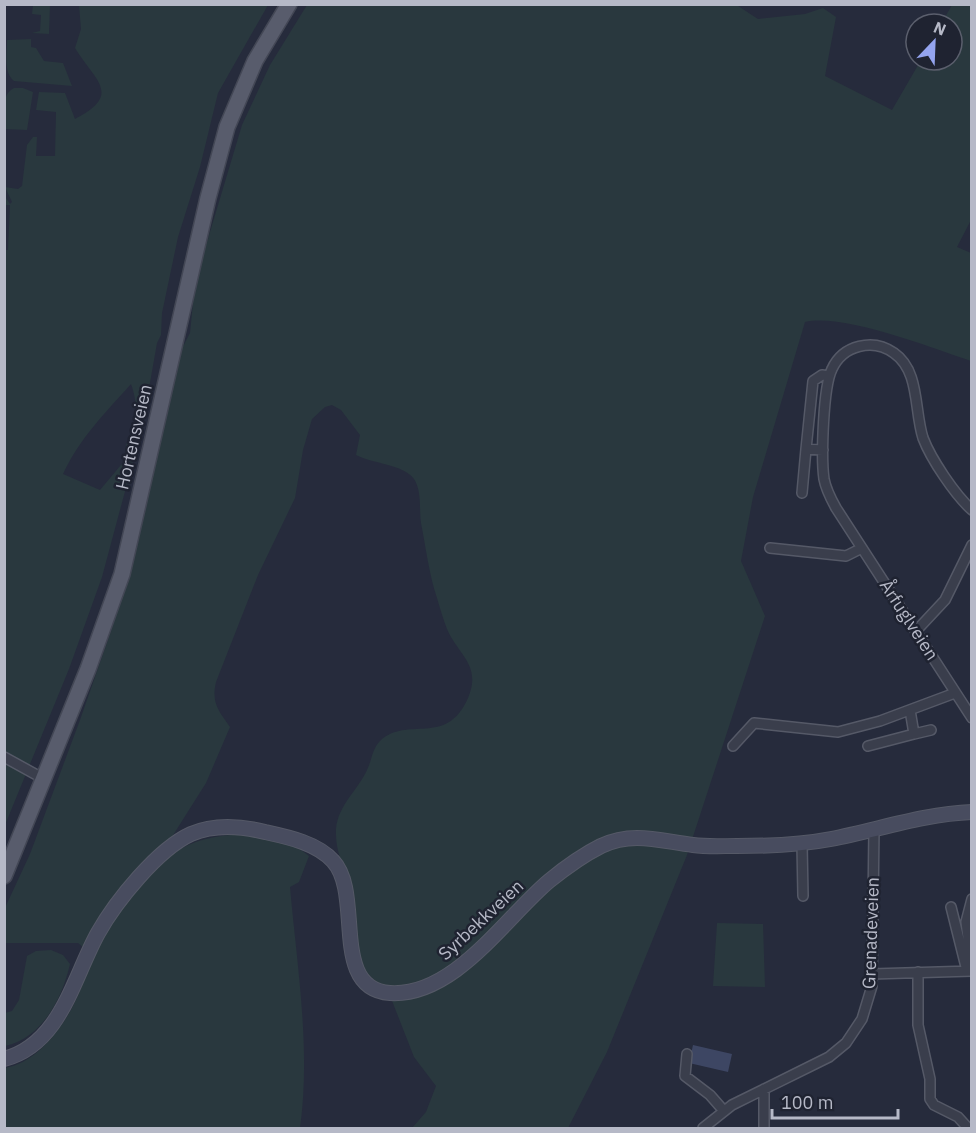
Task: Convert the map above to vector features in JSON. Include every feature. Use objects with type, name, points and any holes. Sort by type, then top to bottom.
[{"type":"main road","name":"Hortensveien","points":[[4,876],[99,639],[122,574],[208,198],[227,127],[255,61],[289,4]]},
{"type":"main road","name":"Syrbekkveien","points":[[4,1059],[30,1048],[49,1030],[67,1000],[99,931],[157,858],[171,845],[203,830],[233,827],[264,831],[300,842],[331,859],[341,872],[346,886],[352,950],[358,974],[374,990],[396,994],[421,987],[460,967],[548,882],[575,862],[614,841],[640,836],[707,846],[802,843],[935,814],[972,812]]},
{"type":"street","points":[[802,493],[813,381],[822,375],[829,376],[837,360],[857,346],[880,346],[903,361],[913,383],[924,439],[958,495],[972,510]]},
{"type":"street","name":"Årfuglveien","points":[[829,376],[823,450],[826,488],[972,718]]},
{"type":"street","points":[[806,449],[823,450]]},
{"type":"street","points":[[916,632],[951,592],[972,545]]},
{"type":"street","points":[[770,548],[846,556],[862,548]]},
{"type":"street","points":[[734,746],[754,723],[838,732],[910,710],[955,693]]},
{"type":"street","points":[[910,710],[914,734]]},
{"type":"street","points":[[868,746],[931,730]]},
{"type":"street","points":[[4,757],[44,779]]},
{"type":"street","name":"Grenadeveien","points":[[703,1128],[724,1111],[829,1057],[846,1043],[866,1010],[872,974],[874,829]]},
{"type":"street","points":[[802,843],[803,896]]},
{"type":"street","points":[[970,971],[966,931],[972,899]]},
{"type":"street","points":[[951,907],[970,971]]},
{"type":"street","points":[[872,974],[970,971]]},
{"type":"street","points":[[918,972],[919,1031],[930,1079],[930,1099],[934,1105],[958,1117],[968,1128]]},
{"type":"street","points":[[687,1054],[686,1076],[710,1095],[724,1111]]},
{"type":"street","points":[[764,1089],[764,1128]]},
{"type":"shaded area","points":[[735,4],[758,19],[805,14],[823,8],[836,17],[825,76],[892,110],[914,72],[964,72],[964,12],[948,12],[952,5],[971,5],[971,220],[957,247],[971,253],[971,361],[864,327],[841,322],[805,322],[753,497],[741,561],[765,616],[687,855],[607,1052],[568,1128],[412,1128],[426,1112],[436,1086],[414,1057],[387,988],[369,975],[359,958],[353,897],[338,848],[336,829],[340,812],[363,777],[380,741],[402,730],[438,727],[449,722],[459,713],[468,698],[472,687],[472,677],[467,661],[447,629],[434,589],[421,523],[417,484],[403,470],[356,455],[360,435],[341,410],[332,405],[325,407],[312,419],[303,450],[295,498],[258,575],[216,682],[215,701],[230,727],[206,783],[170,840],[174,853],[205,839],[223,836],[261,836],[279,840],[309,856],[299,882],[290,887],[304,1038],[300,1128],[5,1128],[5,1068],[21,1063],[37,1053],[63,1023],[82,986],[89,952],[78,943],[5,943],[4,910],[30,854],[111,631],[139,538],[178,356],[190,333],[195,282],[242,125],[270,65],[307,5]]},
{"type":"shaded area","points":[[33,5],[50,5],[49,34],[32,33],[40,31],[41,15],[32,14]]},
{"type":"shaded area","points":[[79,5],[268,5],[218,93],[200,167],[178,237],[142,428],[102,577],[69,669],[5,825],[4,250],[8,250],[10,205],[5,205],[4,195],[10,204],[12,202],[5,187],[18,189],[22,186],[27,145],[33,137],[37,137],[36,156],[55,156],[56,112],[36,110],[39,92],[65,93],[75,119],[98,102],[101,94],[100,86],[75,48],[81,29]],"holes":[[[131,384],[136,403],[136,418],[126,444],[126,459],[100,490],[63,474],[77,449],[94,426]]]},
{"type":"shaded area","points":[[31,39],[31,47],[36,48],[44,61],[63,63],[72,86],[14,81],[8,73],[6,62],[7,40]]},
{"type":"shaded area","points":[[14,88],[23,88],[33,92],[27,130],[5,129],[5,100]]},
{"type":"shaded area","points":[[717,923],[763,924],[765,987],[713,986]]},
{"type":"shaded area","points":[[51,950],[63,955],[70,964],[56,1003],[40,1026],[30,1035],[5,1046],[5,1013],[12,1011],[19,1000],[27,956],[36,951]]},
{"type":"water","points":[[693,1045],[732,1054],[728,1072],[689,1063]]}]
